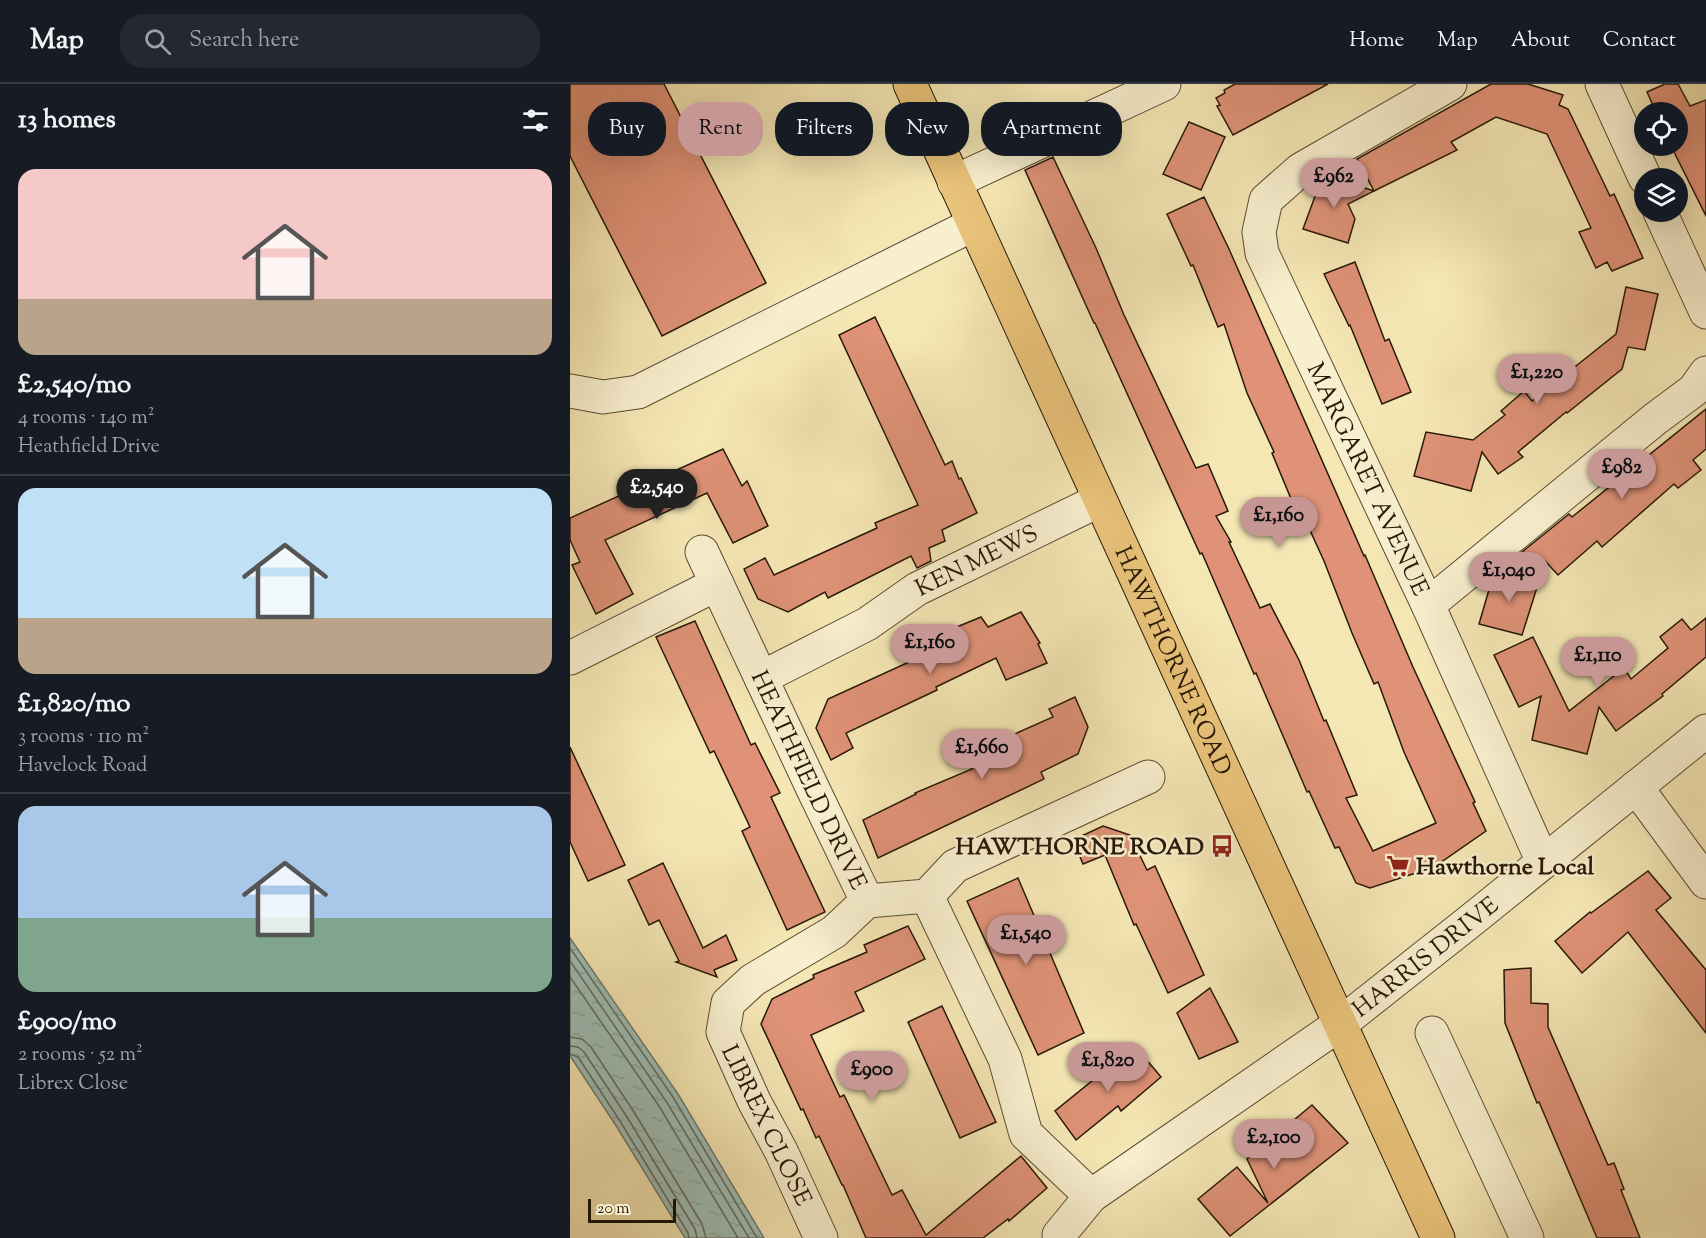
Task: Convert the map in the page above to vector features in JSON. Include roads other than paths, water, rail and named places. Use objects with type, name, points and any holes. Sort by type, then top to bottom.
[{"type":"main road","name":"HAWTHORNE ROAD","points":[[910,84],[1438,1238]]},
{"type":"street","points":[[954,182],[1164,84]]},
{"type":"street","name":"MARGARET AVENUE","points":[[1450,84],[1300,170],[1266,200],[1259,232],[1262,253],[1428,605],[1543,862]]},
{"type":"street","points":[[1602,84],[1640,168]]},
{"type":"street","points":[[1665,222],[1706,312]]},
{"type":"street","points":[[570,391],[603,397],[638,392],[974,224]]},
{"type":"street","points":[[1428,605],[1694,390],[1706,373]]},
{"type":"street","name":"KEN MEWS","points":[[761,678],[867,624],[916,589],[1100,500]]},
{"type":"street","name":"HEATHFIELD DRIVE","points":[[702,552],[867,901],[927,896]]},
{"type":"street","points":[[570,658],[717,584]]},
{"type":"street","name":"HARRIS DRIVE","points":[[1060,1237],[1091,1196],[1340,1024],[1706,731]]},
{"type":"street","points":[[1091,1196],[1026,1134],[1005,1059],[927,896],[955,866],[1148,777]]},
{"type":"street","points":[[1636,787],[1706,882]]},
{"type":"street","name":"LIBREX CLOSE","points":[[821,1238],[781,1151],[753,1101],[723,1032],[728,1003],[753,980],[834,932],[867,901]]},
{"type":"street","points":[[1432,1033],[1527,1238]]},
{"type":"water","points":[[570,938],[678,1094],[764,1238],[685,1238],[570,1056]]},
{"type":"place","name":"HAWTHORNE ROAD","points":[[1222,846]]},
{"type":"place","name":"Hawthorne Local","points":[[1398,866]]}]
